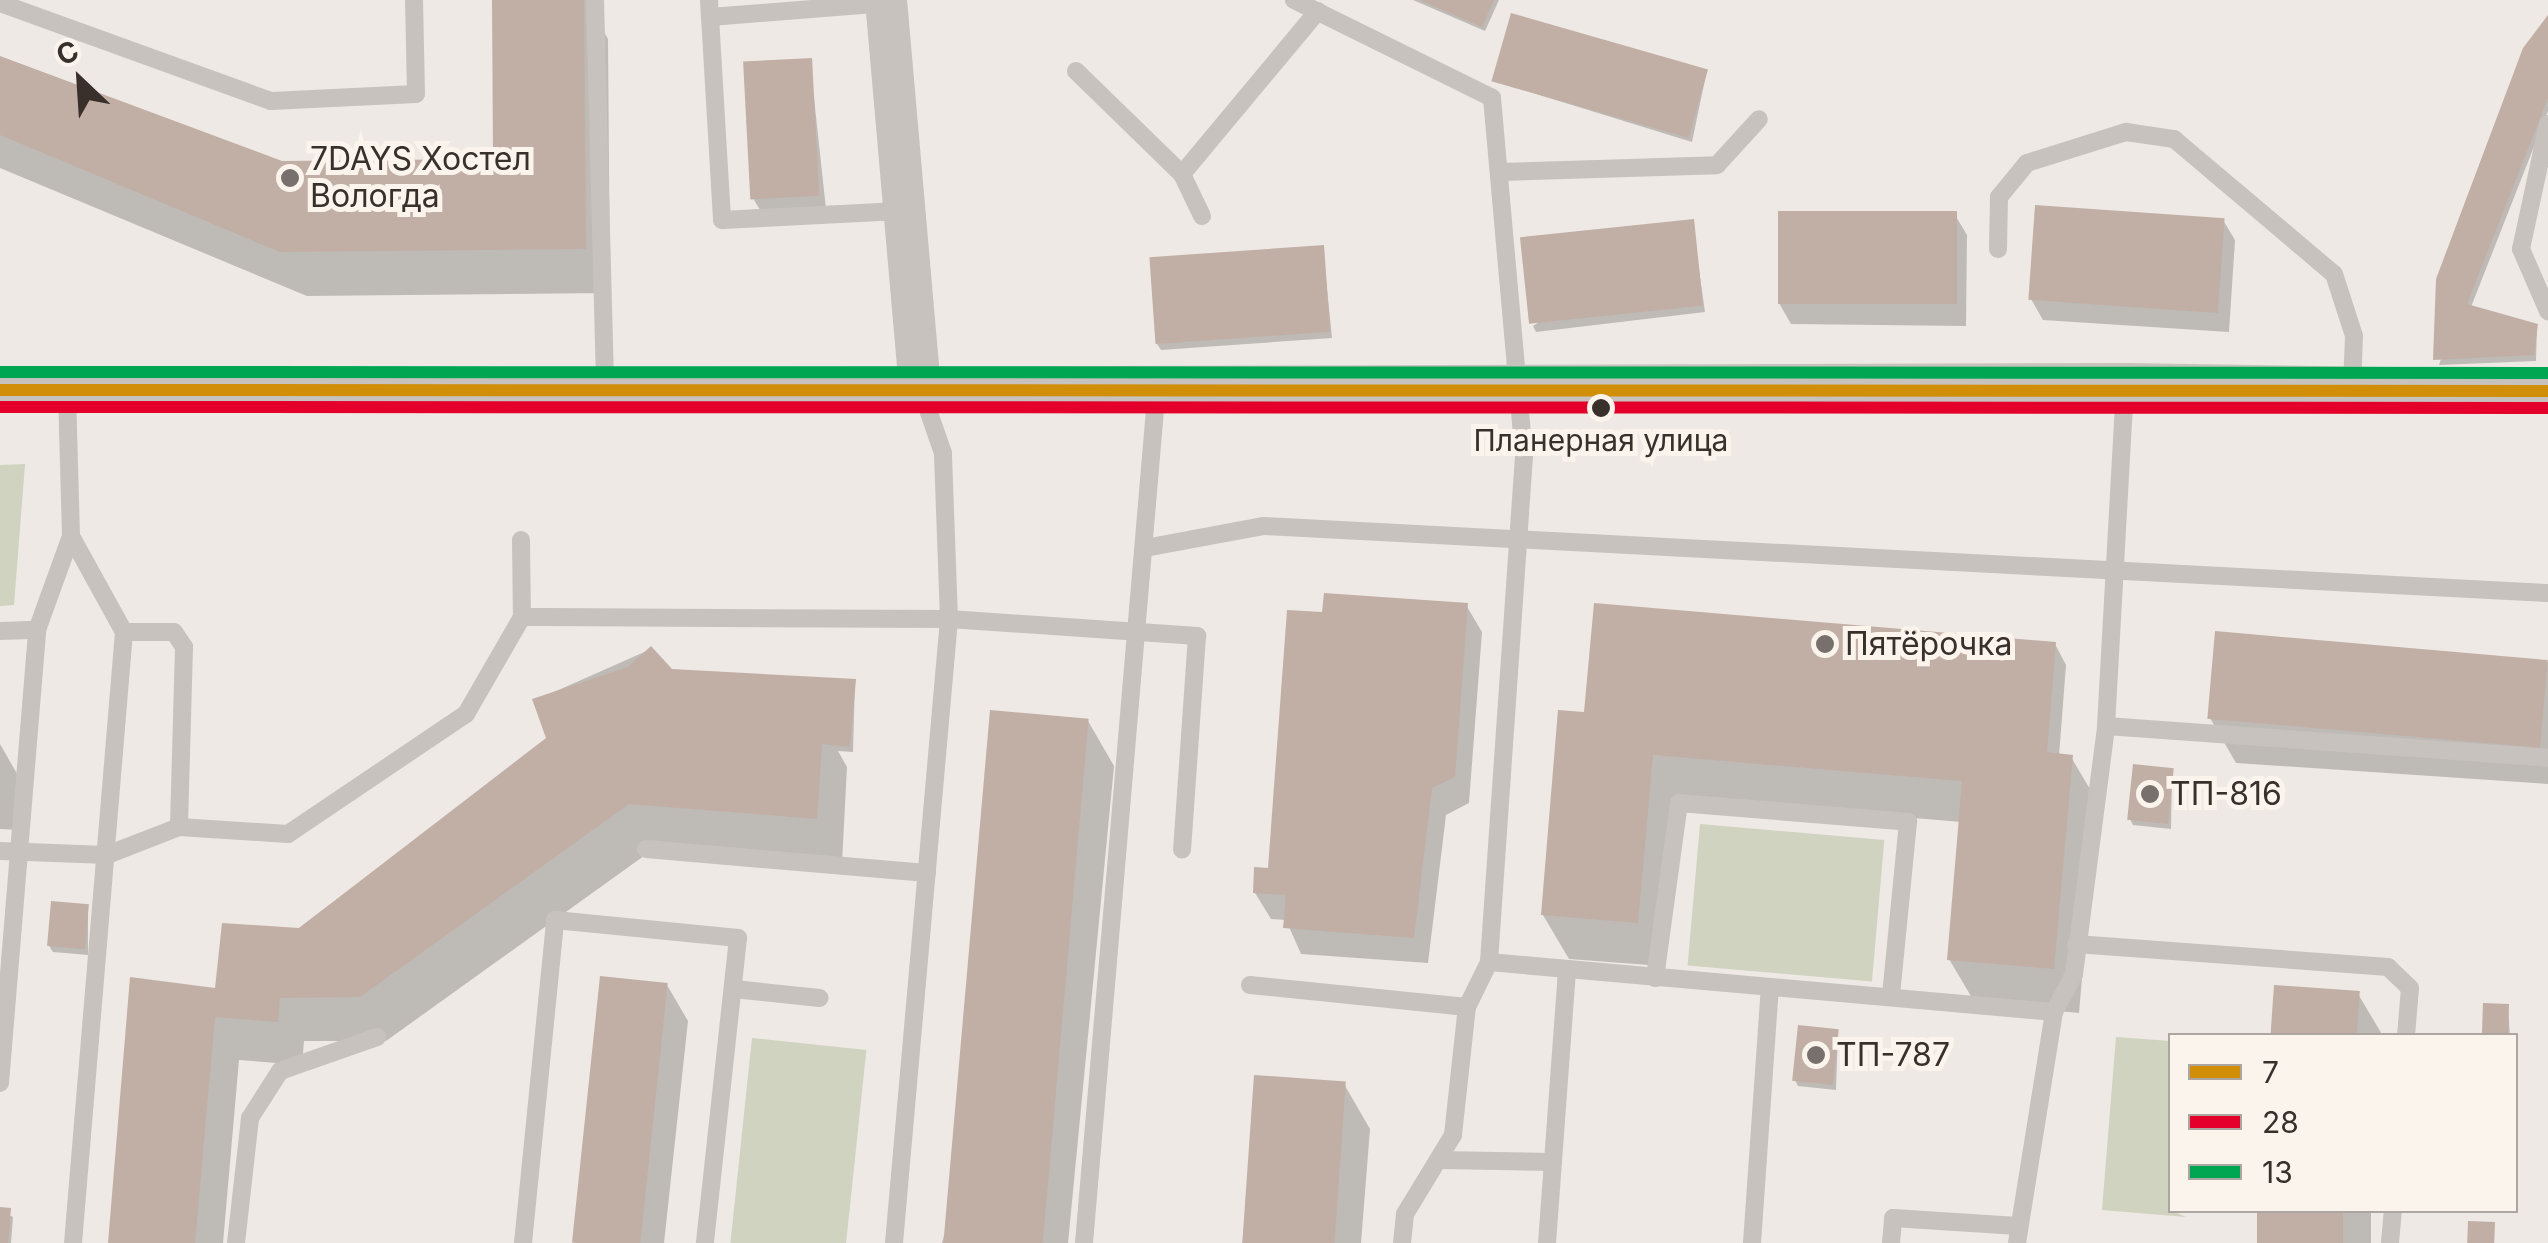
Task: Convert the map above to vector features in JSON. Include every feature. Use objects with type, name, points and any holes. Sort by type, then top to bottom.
[{"type":"street","points":[[887,2],[900,211],[920,386]]},
{"type":"street","points":[[0,390],[2125,384],[2548,391]]},
{"type":"lane","points":[[0,3],[271,101],[416,94],[414,0]]},
{"type":"lane","points":[[594,0],[605,386]]},
{"type":"lane","points":[[1294,0],[1492,98],[1499,172],[1517,385],[1520,535],[1489,962],[1468,1007],[1454,1135],[1405,1214],[1402,1243]]},
{"type":"lane","points":[[887,2],[710,8],[722,220],[900,211]]},
{"type":"lane","points":[[1182,174],[1318,11]]},
{"type":"lane","points":[[1076,71],[1182,174],[1202,216]]},
{"type":"lane","points":[[1499,172],[1717,166],[1759,119]]},
{"type":"lane","points":[[2548,124],[2521,249],[2548,311]]},
{"type":"lane","points":[[1998,250],[1999,197],[2027,164],[2126,132],[2174,139],[2334,274],[2354,336],[2352,388]]},
{"type":"lane","points":[[1890,1243],[1892,1218],[2017,1234],[2054,1012],[2074,974],[2106,726],[2119,574],[2125,384]]},
{"type":"lane","points":[[894,1243],[949,619],[943,453],[920,386]]},
{"type":"lane","points":[[1084,1243],[1156,387]]},
{"type":"lane","points":[[0,1082],[37,630],[71,536],[67,390]]},
{"type":"lane","points":[[1145,548],[1264,526],[1520,535],[2119,574],[2548,593]]},
{"type":"lane","points":[[71,536],[124,632],[73,1243]]},
{"type":"lane","points":[[0,851],[107,855],[179,826],[288,834],[466,714],[522,617],[521,540]]},
{"type":"lane","points":[[522,617],[949,619],[1197,636],[1182,849]]},
{"type":"lane","points":[[0,631],[37,630]]},
{"type":"lane","points":[[124,632],[174,632],[184,646],[179,826]]},
{"type":"lane","points":[[2106,726],[2548,758]]},
{"type":"lane","points":[[1655,978],[1679,803],[1908,822],[1891,996]]},
{"type":"lane","points":[[646,849],[927,873]]},
{"type":"lane","points":[[522,1243],[555,920],[738,938],[705,1243]]},
{"type":"lane","points":[[2076,944],[2388,967],[2410,988],[2406,1033]]},
{"type":"lane","points":[[1489,962],[2054,1012]]},
{"type":"lane","points":[[1548,1243],[1567,970]]},
{"type":"lane","points":[[1250,985],[1468,1007]]},
{"type":"lane","points":[[1752,1243],[1770,988]]},
{"type":"lane","points":[[734,989],[820,998]]},
{"type":"lane","points":[[236,1243],[250,1118],[280,1071],[377,1037]]},
{"type":"lane","points":[[1439,1160],[1553,1162]]},
{"type":"lane","points":[[2390,1243],[2393,1213]]},
{"type":"green space","points":[[25,464],[14,605],[0,606],[0,465]]},
{"type":"green space","points":[[1700,824],[1884,840],[1872,982],[1688,965]]},
{"type":"green space","points":[[2116,1037],[2168,1041],[2168,1213],[2186,1217],[2102,1210]]},
{"type":"green space","points":[[752,1038],[866,1050],[846,1243],[730,1243]]},
{"type":"building","points":[[492,0],[584,0],[586,249],[280,252],[0,135],[0,56],[282,161],[493,159]]},
{"type":"building","points":[[1420,0],[1494,0],[1482,27]]},
{"type":"building","points":[[1511,13],[1708,70],[1688,138],[1491,81]]},
{"type":"building","points":[[2548,15],[2548,98],[2467,304],[2538,324],[2534,355],[2433,360],[2436,279],[2523,48]]},
{"type":"building","points":[[812,58],[819,196],[750,199],[743,62]]},
{"type":"building","points":[[2035,205],[2225,218],[2218,313],[2028,300]]},
{"type":"building","points":[[1778,211],[1957,211],[1957,304],[1778,304]]},
{"type":"building","points":[[1694,219],[1703,306],[1529,324],[1520,237]]},
{"type":"building","points":[[1324,245],[1330,332],[1155,344],[1149,257]]},
{"type":"building","points":[[1324,593],[1468,603],[1455,777],[1432,788],[1414,938],[1283,928],[1286,895],[1253,893],[1254,867],[1268,868],[1287,610],[1322,612]]},
{"type":"building","points":[[1594,603],[2056,642],[2047,752],[2073,755],[2054,969],[1947,960],[1962,781],[1653,755],[1638,923],[1541,915],[1558,710],[1584,712]]},
{"type":"building","points":[[2215,631],[2548,660],[2540,748],[2207,719]]},
{"type":"building","points":[[651,646],[672,669],[856,679],[850,747],[822,744],[817,819],[629,804],[360,997],[280,998],[278,1022],[215,1017],[195,1243],[108,1243],[130,977],[215,988],[222,923],[299,928],[546,738],[532,699],[628,667]]},
{"type":"building","points":[[990,710],[1089,719],[1043,1243],[943,1243]]},
{"type":"building","name":"ТП-816","points":[[2133,764],[2174,768],[2168,824],[2127,820]]},
{"type":"building","points":[[51,901],[89,904],[85,949],[47,946]]},
{"type":"building","points":[[600,976],[668,983],[640,1243],[572,1243]]},
{"type":"building","points":[[2274,985],[2360,991],[2357,1033],[2271,1033]]},
{"type":"building","points":[[2483,1003],[2509,1004],[2508,1033],[2482,1033]]},
{"type":"building","name":"ТП-787","points":[[1798,1025],[1839,1029],[1833,1085],[1792,1081]]},
{"type":"building","points":[[1254,1075],[1346,1081],[1334,1243],[1242,1243]]},
{"type":"building","points":[[0,1207],[11,1208],[8,1243],[0,1243]]},
{"type":"building","points":[[2257,1213],[2343,1213],[2343,1243],[2257,1243]]},
{"type":"building","points":[[2468,1221],[2495,1222],[2494,1243],[2467,1243]]},
{"type":"transit line","name":"13","points":[[0,372],[2548,373]]},
{"type":"transit line","name":"7","points":[[0,390],[2548,391]]},
{"type":"transit line","name":"28","points":[[0,407],[2548,408]]},
{"type":"place","name":"7DAYS Хостел Вологда","points":[[290,178]]},
{"type":"place","name":"Планерная улица","points":[[1601,408]]},
{"type":"place","name":"Пятёрочка","points":[[1825,644]]},
{"type":"place","name":"ТП-816","points":[[2150,794]]},
{"type":"place","name":"ТП-787","points":[[1816,1055]]}]
